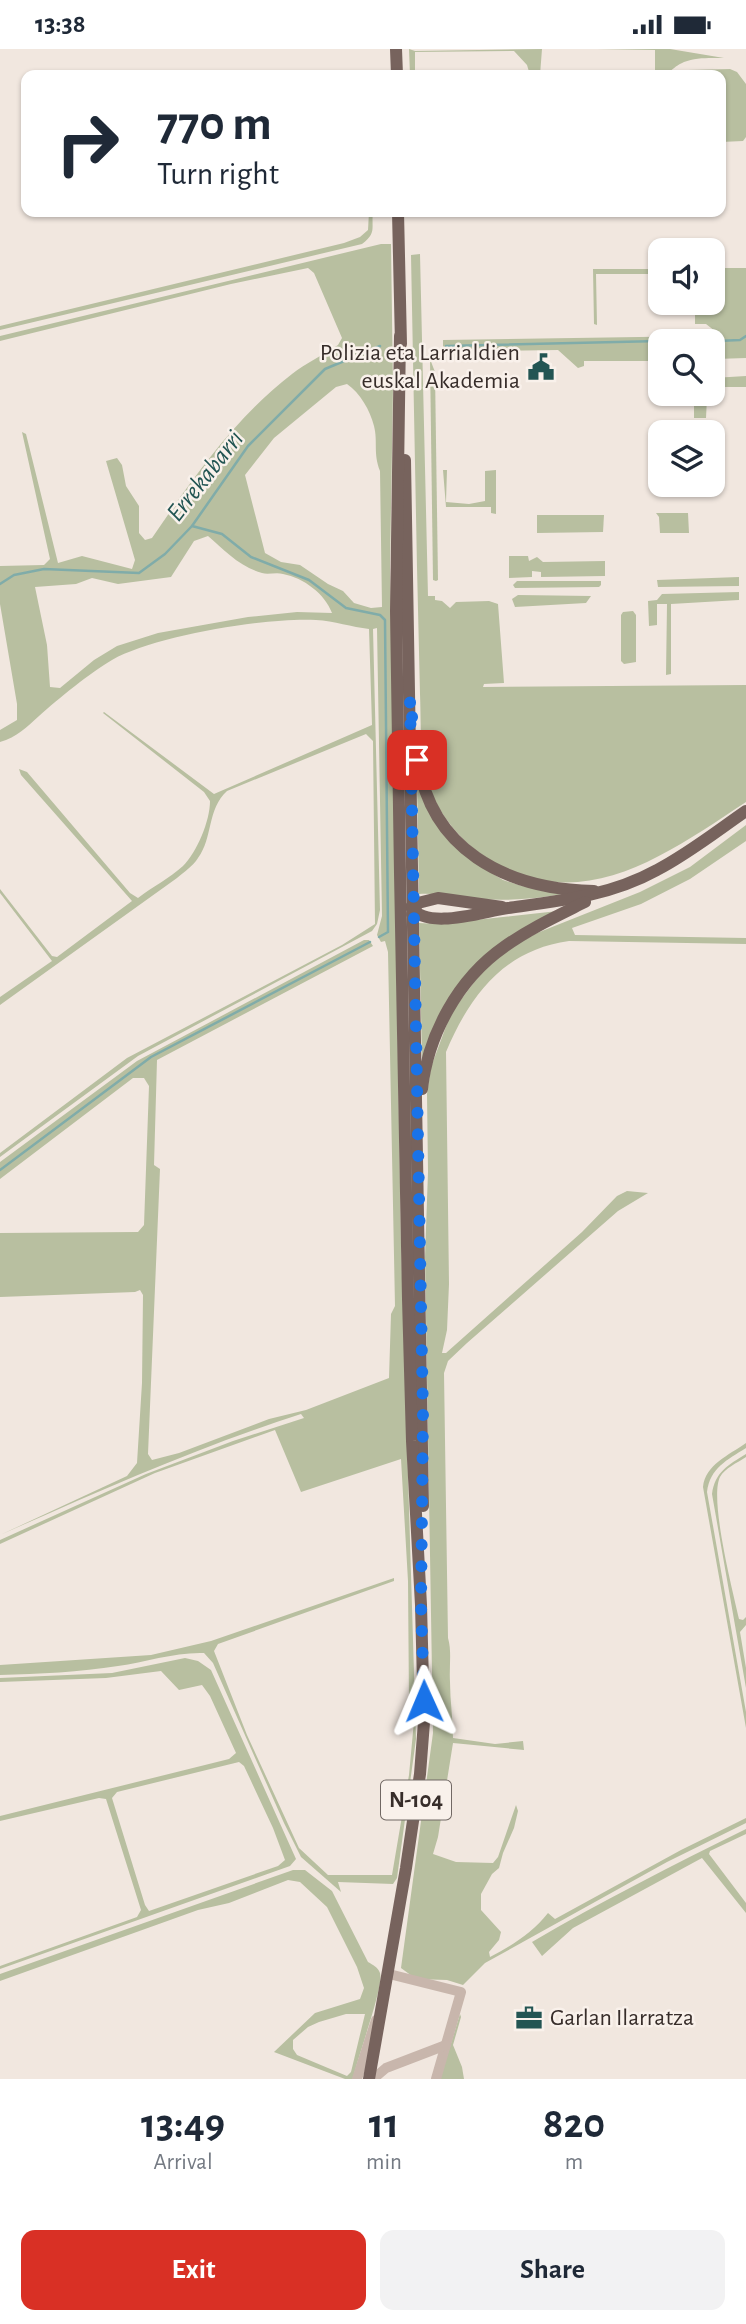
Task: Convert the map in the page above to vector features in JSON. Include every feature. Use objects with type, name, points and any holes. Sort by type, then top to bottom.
[{"type":"main road","points":[[396,49],[397,70]]},
{"type":"main road","name":"N-104","points":[[398,217],[400,336],[396,611],[400,873],[408,1325],[421,1605]]},
{"type":"main road","name":"N-104","points":[[371,2079],[423,1746],[423,1414],[404,397],[400,336]]},
{"type":"main road","points":[[410,699],[417,760],[423,783],[437,814],[459,843],[475,857],[512,878],[553,888],[608,890]]},
{"type":"main road","points":[[400,873],[413,911],[434,919],[578,899],[658,870],[746,811]]},
{"type":"main road","points":[[416,1149],[427,1057],[437,1030],[467,982],[502,948],[608,890]]},
{"type":"main road","points":[[402,989],[405,936],[408,920],[418,903],[438,898],[505,908]]},
{"type":"street","points":[[389,1974],[461,1992],[436,2079]]},
{"type":"street","points":[[357,2079],[384,2000]]},
{"type":"street","points":[[371,2079],[386,2069],[446,2045]]},
{"type":"green space","points":[[409,49],[542,49],[540,70],[528,70],[514,51],[415,52],[415,70],[410,70]]},
{"type":"green space","points":[[597,49],[670,49],[724,58],[689,60],[671,70],[655,70],[655,50]]},
{"type":"green space","points":[[730,69],[737,72],[746,84],[746,137],[743,141],[726,142],[726,70],[688,70]]},
{"type":"green space","points":[[369,217],[373,217],[370,237],[362,244],[0,330],[0,326],[344,243],[360,237],[368,230]]},
{"type":"green space","points":[[381,244],[391,244],[393,388],[390,567],[401,1244],[416,1739],[397,1878],[393,1884],[338,1882],[341,1892],[301,1857],[213,1663],[204,1653],[89,1670],[0,1675],[0,1665],[151,1655],[211,1641],[394,1578],[394,1581],[218,1644],[214,1651],[247,1735],[299,1848],[328,1875],[392,1875],[409,1775],[414,1721],[409,1704],[408,1581],[401,1459],[301,1492],[275,1430],[155,1473],[0,1544],[0,1540],[146,1474],[304,1418],[301,1414],[187,1455],[0,1535],[127,1476],[137,1463],[142,1383],[143,1295],[140,1290],[0,1297],[0,1233],[138,1232],[144,1225],[149,1086],[144,1078],[133,1078],[0,1179],[0,1162],[137,1061],[364,940],[369,940],[373,946],[157,1060],[154,1165],[160,1169],[148,1454],[152,1460],[179,1453],[269,1419],[306,1410],[389,1378],[391,1314],[395,1306],[388,952],[385,941],[381,942],[377,935],[382,916],[377,628],[373,629],[380,910],[377,924],[372,931],[138,1056],[0,1157],[0,1153],[127,1058],[342,945],[375,924],[373,741],[366,734],[227,791],[216,806],[203,850],[191,866],[0,1005],[0,997],[52,961],[0,893],[0,889],[52,956],[57,957],[132,901],[21,775],[19,769],[27,772],[130,893],[138,898],[172,875],[188,860],[205,827],[210,801],[204,792],[104,712],[214,794],[372,725],[369,629],[323,621],[295,620],[212,630],[131,651],[94,671],[21,731],[0,742],[0,730],[17,720],[17,704],[0,604],[0,566],[44,565],[50,559],[22,432],[26,434],[58,563],[82,556],[132,569],[135,560],[106,461],[117,458],[122,465],[126,486],[139,506],[139,533],[145,540],[152,538],[216,450],[251,410],[292,374],[338,345],[342,338],[314,273],[308,268],[231,284],[0,341],[0,336]],"holes":[[[347,384],[364,402],[375,432],[380,471],[382,607],[371,608],[354,603],[343,591],[300,565],[281,562],[265,553],[245,475],[274,438],[336,387]],[[208,536],[247,567],[264,574],[291,576],[306,583],[319,593],[332,613],[297,612],[248,617],[158,633],[117,646],[94,660],[60,688],[50,687],[47,645],[35,587],[76,584],[92,578],[118,584],[171,577],[194,541]]]},
{"type":"green space","points":[[420,254],[428,596],[435,596],[435,600],[442,601],[450,608],[456,602],[489,601],[498,604],[504,683],[484,684],[483,687],[746,685],[746,802],[684,842],[619,873],[585,881],[551,882],[517,873],[481,854],[462,837],[445,817],[427,781],[421,731],[411,255]]},
{"type":"green space","points":[[725,268],[746,268],[746,358],[725,359],[725,329],[695,324],[695,315],[725,315]]},
{"type":"green space","points":[[593,269],[648,269],[648,274],[596,274],[597,325],[594,324]]},
{"type":"green space","points":[[648,337],[648,361],[584,361],[584,366],[578,368],[558,350],[443,352],[443,340]]},
{"type":"green space","points":[[430,359],[435,372],[436,581],[433,580]]},
{"type":"green space","points":[[746,376],[746,387],[725,387],[725,377]]},
{"type":"green space","points":[[694,406],[707,406],[706,418],[694,418]]},
{"type":"green space","points":[[443,470],[447,470],[446,502],[469,504],[485,501],[485,471],[496,470],[496,514],[491,513],[491,507],[446,507]]},
{"type":"green space","points":[[656,513],[688,513],[689,533],[660,533],[659,517]]},
{"type":"green space","points":[[537,515],[604,515],[603,532],[537,533]]},
{"type":"green space","points":[[509,556],[528,556],[529,561],[537,557],[543,562],[605,561],[605,576],[541,577],[541,572],[532,571],[532,577],[509,578]]},
{"type":"green space","points":[[739,577],[739,586],[658,587],[657,580]]},
{"type":"green space","points":[[517,581],[601,581],[601,585],[515,588],[513,585]]},
{"type":"green space","points":[[739,592],[739,600],[671,604],[671,674],[666,675],[667,604],[657,604],[657,625],[649,626],[648,601],[657,600],[662,594]]},
{"type":"green space","points":[[518,595],[591,596],[586,603],[515,607],[512,599]]},
{"type":"green space","points":[[633,611],[636,615],[636,662],[624,664],[621,661],[621,615],[623,612]]},
{"type":"green space","points":[[417,783],[479,865],[503,880],[563,894],[501,900],[419,894]]},
{"type":"green space","points":[[746,825],[746,841],[690,879],[641,904],[572,928],[575,935],[746,938],[746,944],[569,941],[546,946],[508,965],[492,979],[466,1012],[446,1052],[449,1284],[447,1330],[442,1353],[446,1353],[582,1232],[617,1196],[627,1191],[648,1193],[618,1211],[467,1343],[448,1361],[444,1373],[448,1638],[453,1738],[495,1744],[523,1741],[524,1750],[453,1743],[433,1854],[456,1862],[493,1863],[498,1857],[516,1805],[518,1811],[514,1828],[499,1868],[492,1874],[481,1894],[481,1910],[501,1932],[499,1940],[489,1952],[490,1957],[522,1938],[548,1913],[555,1919],[681,1850],[746,1818],[746,1823],[667,1862],[485,1963],[463,1985],[447,1980],[416,1979],[401,1968],[433,1733],[425,1257],[427,1094],[431,1067],[451,1013],[484,969],[510,948],[537,933],[640,892],[690,867]]},
{"type":"green space","points":[[558,911],[482,959],[422,1059],[419,923],[438,924]]},
{"type":"green space","points":[[746,1443],[746,1448],[716,1471],[707,1492],[746,1712],[746,1728],[703,1487],[713,1467]]},
{"type":"green space","points":[[746,1454],[746,1457],[728,1468],[720,1477],[717,1505],[739,1619],[746,1617],[746,1625],[740,1632],[746,1668],[746,1688],[712,1494],[719,1475],[728,1466]]},
{"type":"green space","points":[[185,1658],[198,1661],[211,1670],[296,1859],[290,1866],[0,1969],[0,1966],[137,1917],[141,1910],[106,1799],[99,1798],[0,1821],[0,1816],[229,1759],[236,1753],[210,1696],[202,1685],[179,1690],[161,1671],[106,1678],[0,1682],[0,1678],[112,1673]],"holes":[[[239,1762],[244,1766],[285,1860],[278,1866],[149,1911],[112,1798],[117,1792]]]},
{"type":"green space","points":[[746,1829],[746,1834],[710,1851],[709,1854],[746,1903],[746,1913],[702,1858],[573,1928],[542,1956],[532,1942],[638,1884]]},
{"type":"green space","points":[[293,1870],[305,1870],[332,1891],[368,1962],[379,1971],[380,1981],[353,2079],[345,2079],[274,2052],[315,2013],[360,1999],[364,1988],[357,1967],[327,1907],[300,1882],[288,1880],[229,1903],[198,1910],[0,1981],[0,1974]],"holes":[[[346,2014],[365,2014],[351,2072],[347,2076],[297,2055],[293,2049],[293,2040],[308,2027]]]},
{"type":"green space","points":[[460,2014],[453,2045],[464,2079],[440,2079]]},
{"type":"waterway","name":"Errekabarri","points":[[725,341],[740,340],[746,336]]},
{"type":"waterway","name":"Errekabarri","points":[[446,346],[648,341]]},
{"type":"waterway","name":"Errekabarri","points":[[0,584],[14,575],[44,569],[139,573],[165,554],[192,526],[248,446],[325,369],[380,346]]},
{"type":"waterway","points":[[192,526],[222,534],[251,557],[309,580],[346,608],[380,615],[385,620],[388,932],[379,937]]},
{"type":"waterway","points":[[0,1170],[151,1057],[370,942]]},
{"type":"place","name":"Polizia eta Larrialdien euskal Akademia","points":[[541,367]]},
{"type":"place","name":"Garlan Ilarratza","points":[[529,2018]]},
{"type":"route","points":[[417,760],[410,699],[416,1149],[423,1414],[421,1605],[424,1701]]}]
